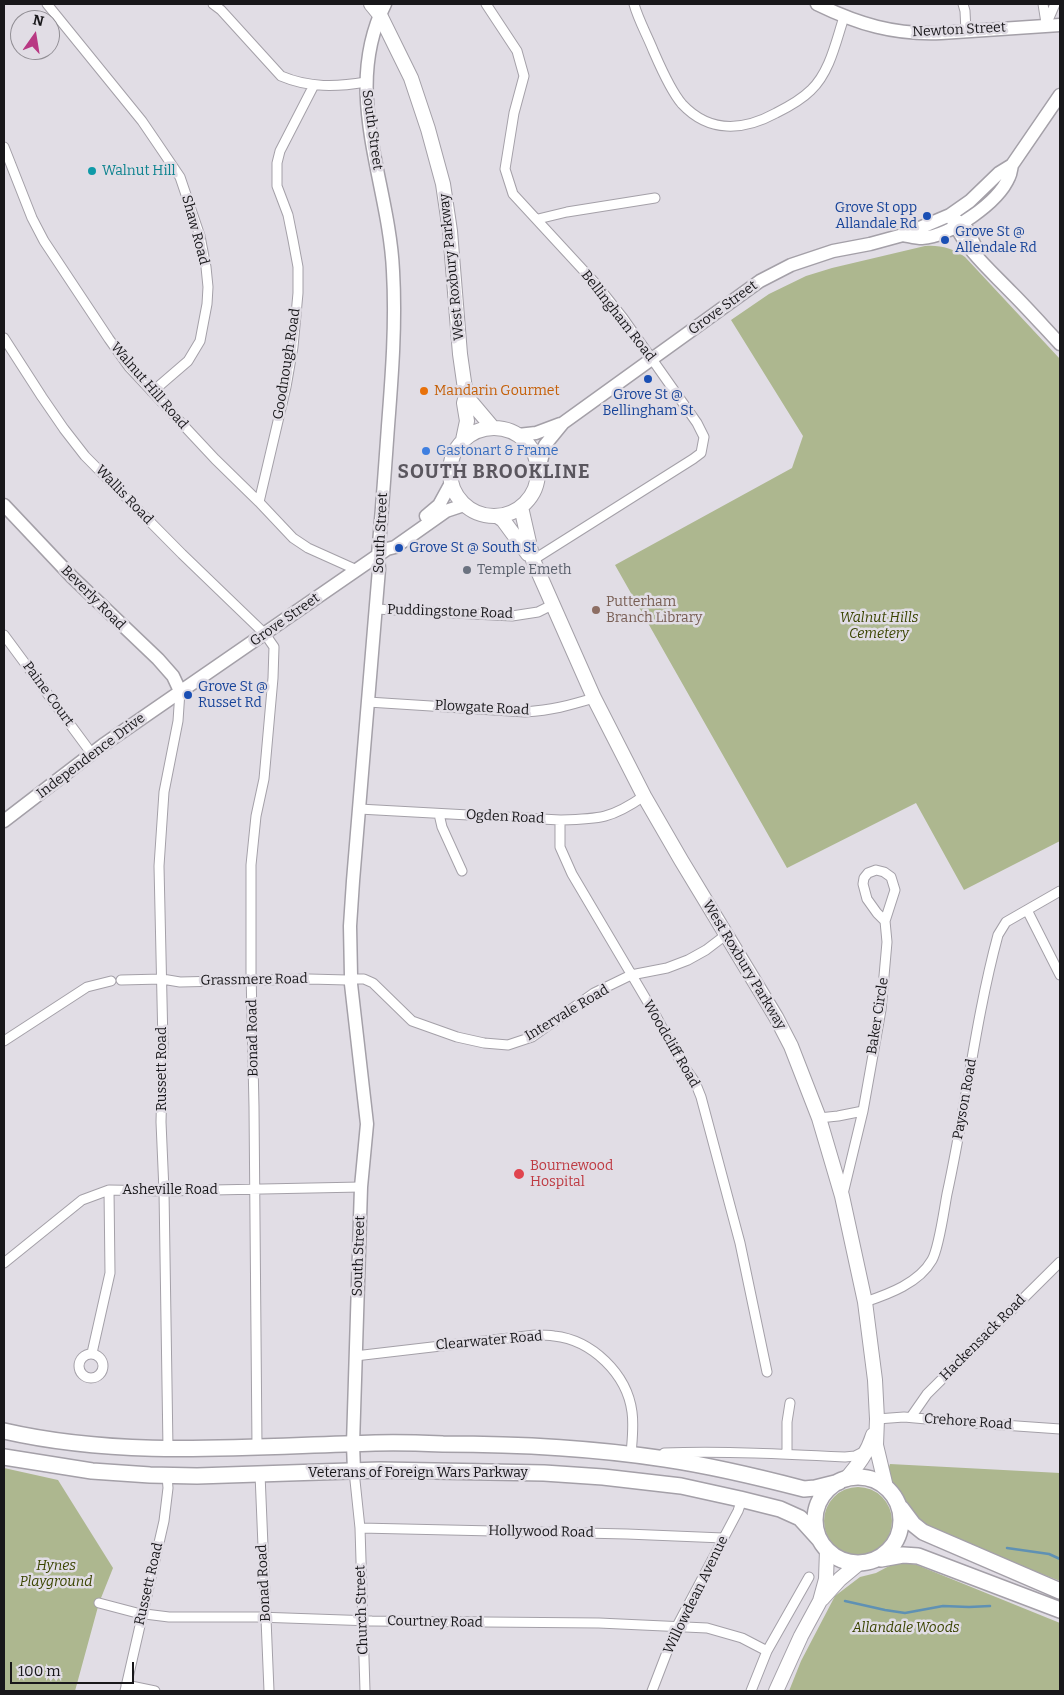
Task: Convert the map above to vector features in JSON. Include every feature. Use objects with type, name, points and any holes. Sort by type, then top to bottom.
[{"type":"highway","name":"Veterans of Foreign Wars Parkway","points":[[4,1431],[84,1444],[168,1449],[376,1443],[484,1444],[631,1455],[710,1467],[804,1489],[843,1480]]},
{"type":"highway","name":"Veterans of Foreign Wars Parkway","points":[[4,1457],[99,1472],[167,1476],[354,1471],[544,1473],[603,1477],[672,1485],[742,1499],[796,1514],[823,1544]]},
{"type":"highway","points":[[1060,1591],[923,1532],[911,1522],[886,1487],[870,1478],[860,1477],[843,1480],[824,1493],[817,1506],[815,1521],[823,1544],[842,1560],[858,1564],[902,1555],[918,1556],[1060,1610]]},
{"type":"highway","points":[[877,1560],[889,1551],[896,1543],[900,1534],[901,1514],[897,1500]]},
{"type":"main road","name":"West Roxbury Parkway","points":[[379,7],[415,90],[433,144],[443,184],[450,232],[460,354],[466,396],[464,404],[467,420],[463,440]]},
{"type":"main road","points":[[466,396],[493,428]]},
{"type":"main road","points":[[502,428],[518,435],[528,444],[538,466],[538,478],[532,494],[521,507],[497,516],[479,513],[464,505],[451,484],[449,472],[451,460],[456,449],[463,440],[477,431],[502,428]]},
{"type":"main road","name":"West Roxbury Parkway","points":[[521,507],[533,560],[594,698],[644,796],[776,1017],[791,1046],[819,1118],[842,1196],[865,1302],[874,1372],[877,1454],[886,1487]]},
{"type":"main road","name":"West Roxbury Parkway","points":[[497,516],[503,520],[533,560]]},
{"type":"main road","name":"West Roxbury Parkway","points":[[843,1480],[861,1462],[869,1446],[876,1423]]},
{"type":"main road","points":[[776,1691],[801,1636],[820,1601],[826,1579],[823,1544]]},
{"type":"main road","points":[[820,1601],[838,1581],[858,1564]]},
{"type":"street","name":"Shaw Road","points":[[47,4],[157,142],[180,178],[200,236],[208,287],[207,304],[200,341],[188,360],[152,392]]},
{"type":"street","points":[[212,4],[221,10],[281,76],[294,82],[332,87],[366,82]]},
{"type":"street","name":"Bellingham Road","points":[[486,4],[517,51],[524,76],[514,113],[505,169],[513,194],[538,219],[612,304],[697,423],[704,437],[701,452],[693,459],[533,560]]},
{"type":"street","points":[[634,4],[660,66],[680,102],[692,113],[721,127],[739,127],[766,119],[788,107],[812,90],[828,64],[844,17]]},
{"type":"street","name":"Newton Street","points":[[817,4],[844,17],[896,32],[922,34],[1060,25]]},
{"type":"street","points":[[963,4],[966,32]]},
{"type":"street","points":[[1043,4],[1046,25],[1060,35]]},
{"type":"street","points":[[1046,25],[1055,4]]},
{"type":"street","name":"South Street","points":[[360,1528],[353,1444],[361,1188],[367,1124],[351,980],[350,926],[379,569],[384,551],[392,362],[393,269],[381,187],[366,107],[366,82],[379,7]]},
{"type":"street","name":"Goodnough Road","points":[[260,502],[286,387],[293,347],[298,292],[298,267],[294,240],[288,215],[277,186],[277,163],[280,151],[314,85]]},
{"type":"street","name":"Grove Street","points":[[518,435],[536,433],[562,423],[760,281],[791,265],[833,252],[903,235],[950,215],[1012,165],[1060,95]]},
{"type":"street","name":"Walnut Hill Road","points":[[4,148],[32,218],[44,241],[129,367],[215,459],[260,502],[293,538],[308,548],[357,570]]},
{"type":"street","name":"Grove Street","points":[[903,235],[922,238],[958,225],[980,211],[1009,177],[1012,165]]},
{"type":"street","points":[[538,219],[567,212],[655,198]]},
{"type":"street","points":[[950,215],[958,225],[967,229],[980,256],[989,269],[1060,344]]},
{"type":"street","name":"Wallis Road","points":[[4,338],[47,405],[85,456],[188,561],[264,634]]},
{"type":"street","name":"Grove Street","points":[[538,478],[545,445],[562,423]]},
{"type":"street","name":"Grove Street","points":[[384,551],[392,541],[436,509],[451,484]]},
{"type":"street","name":"Beverly Road","points":[[4,505],[72,577],[163,665],[173,676],[180,691]]},
{"type":"street","name":"Grove Street","points":[[180,691],[384,551],[395,547],[446,511],[464,505]]},
{"type":"street","name":"Puddingstone Road","points":[[376,609],[512,616],[534,612],[552,605]]},
{"type":"street","name":"Bonad Road","points":[[257,1447],[251,865],[256,816],[265,770],[275,657],[274,647],[264,634]]},
{"type":"street","name":"Paine Court","points":[[4,635],[92,754]]},
{"type":"street","name":"Independence Drive","points":[[4,821],[92,754],[180,691]]},
{"type":"street","name":"Russett Road","points":[[168,1449],[162,1122],[160,866],[164,792],[178,721],[180,691]]},
{"type":"street","name":"Plowgate Road","points":[[368,702],[525,712],[551,710],[594,698]]},
{"type":"street","name":"Ogden Road","points":[[359,809],[560,820],[593,819],[609,816],[644,796]]},
{"type":"street","points":[[439,814],[442,826],[462,871]]},
{"type":"street","name":"Woodcliff Road","points":[[560,820],[560,847],[572,874],[680,1062],[695,1082],[740,1244],[767,1372]]},
{"type":"street","name":"Baker Circle","points":[[842,1196],[862,1111],[881,1010],[887,942],[885,921],[895,890],[890,877],[884,872],[876,870],[868,873],[862,884],[867,899],[885,921]]},
{"type":"street","name":"Payson Road","points":[[865,1302],[897,1289],[918,1276],[933,1259],[955,1157],[971,1061],[998,936],[1006,922],[1060,891]]},
{"type":"street","points":[[1027,910],[1060,975]]},
{"type":"street","name":"Intervale Road","points":[[351,980],[364,979],[373,983],[412,1021],[457,1037],[484,1043],[508,1044],[532,1037],[594,994],[631,975],[667,968],[688,960],[706,950],[727,934]]},
{"type":"street","name":"Grassmere Road","points":[[121,980],[162,979],[180,982],[351,980]]},
{"type":"street","points":[[4,1041],[88,987],[111,980]]},
{"type":"street","points":[[819,1118],[862,1111]]},
{"type":"street","name":"Asheville Road","points":[[4,1263],[82,1200],[109,1190],[361,1188]]},
{"type":"street","points":[[92,1353],[110,1273],[109,1190]]},
{"type":"street","name":"Hackensack Road","points":[[911,1417],[927,1394],[1060,1262]]},
{"type":"street","name":"Clearwater Road","points":[[355,1356],[534,1335],[556,1336],[571,1341],[586,1347],[609,1364],[620,1379],[628,1395],[632,1413],[631,1455]]},
{"type":"street","points":[[787,1454],[787,1422],[790,1403]]},
{"type":"street","name":"Crehore Road","points":[[876,1423],[911,1417],[1060,1428]]},
{"type":"street","name":"Veterans of Foreign Wars Parkway","points":[[631,1455],[699,1452],[854,1456],[869,1446]]},
{"type":"street","name":"Bonad Road","points":[[260,1474],[269,1691]]},
{"type":"street","name":"Russett Road","points":[[125,1688],[164,1521],[168,1488],[167,1476]]},
{"type":"street","name":"Willowdean Avenue","points":[[652,1691],[677,1626],[738,1511],[742,1499]]},
{"type":"street","name":"Hollywood Road","points":[[360,1528],[723,1538]]},
{"type":"street","name":"Church Street","points":[[360,1528],[365,1691]]},
{"type":"street","points":[[751,1691],[767,1652],[809,1578]]},
{"type":"street","name":"Courtney Road","points":[[99,1603],[169,1617],[266,1617],[677,1626],[720,1631],[742,1638],[767,1652]]},
{"type":"street","points":[[125,1688],[155,1691]]},
{"type":"green space","name":"Walnut Hills Cemetery","points":[[925,246],[946,248],[956,251],[965,257],[1060,359],[1060,841],[964,890],[916,803],[787,868],[615,565],[792,468],[803,436],[731,320],[769,294],[806,276]]},
{"type":"green space","points":[[890,1464],[1060,1473],[1060,1581],[930,1531],[911,1514],[902,1494],[886,1476]]},
{"type":"green space","name":"Hynes Playground","points":[[4,1468],[58,1480],[113,1568],[99,1603],[75,1691],[4,1691]]},
{"type":"green space","points":[[858,1487],[871,1490],[882,1497],[889,1508],[892,1521],[889,1534],[882,1545],[871,1552],[858,1555],[845,1552],[834,1545],[827,1534],[824,1521],[827,1508],[834,1497],[845,1490]]},
{"type":"green space","name":"Allandale Woods","points":[[903,1562],[917,1565],[1060,1623],[1060,1691],[789,1691],[801,1661],[835,1596],[860,1577]]},
{"type":"waterway","points":[[1007,1548],[1049,1554],[1060,1559]]},
{"type":"waterway","points":[[845,1601],[905,1613],[943,1606],[990,1606]]},
{"type":"place","name":"Walnut Hill","points":[[92,171]]},
{"type":"place","name":"Grove St opp Allandale Rd","points":[[927,216]]},
{"type":"place","name":"Grove St @ Allendale Rd","points":[[945,240]]},
{"type":"place","name":"Grove St @ Bellingham St","points":[[648,379]]},
{"type":"place","name":"Mandarin Gourmet","points":[[424,391]]},
{"type":"place","name":"Gastonart & Frame","points":[[426,451]]},
{"type":"place","name":"Grove St @ South St","points":[[399,548]]},
{"type":"place","name":"Temple Emeth","points":[[467,570]]},
{"type":"place","name":"Putterham Branch Library","points":[[596,610]]},
{"type":"place","name":"Grove St @ Russet Rd","points":[[188,695]]},
{"type":"place","name":"Bournewood Hospital","points":[[519,1174]]},
{"type":"district","name":"SOUTH BROOKLINE","points":[[494,473]]}]
